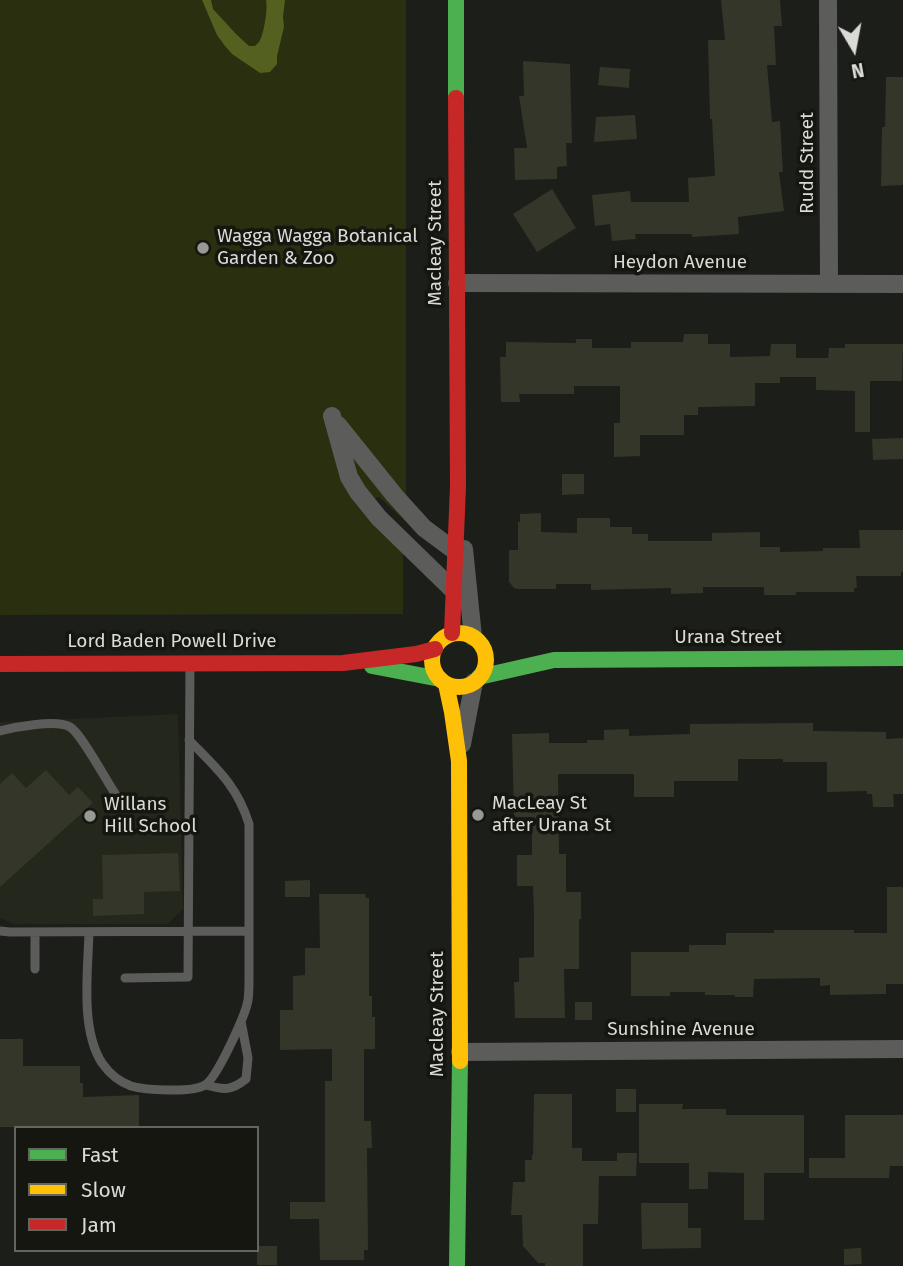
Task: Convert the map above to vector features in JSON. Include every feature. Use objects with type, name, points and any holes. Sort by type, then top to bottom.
[{"type":"street","name":"Macleay Street","points":[[452,633],[458,486],[456,0]]},
{"type":"street","name":"Rudd Street","points":[[828,0],[829,284]]},
{"type":"street","name":"Heydon Avenue","points":[[457,283],[903,284]]},
{"type":"street","points":[[453,590],[379,518],[358,492],[349,477],[332,416],[424,528],[455,551]]},
{"type":"street","name":"Macleay Street","points":[[458,486],[490,647]]},
{"type":"street","points":[[452,633],[461,633],[490,647],[483,672],[468,686],[459,687],[443,682],[435,672],[432,659],[435,649],[443,638],[452,633]]},
{"type":"street","name":"Urana Street","points":[[490,647],[554,660]]},
{"type":"street","name":"Lord Baden Powell Drive","points":[[0,664],[343,663],[435,649]]},
{"type":"street","name":"Urana Street","points":[[476,680],[522,666],[554,660],[903,658]]},
{"type":"street","name":"Lord Baden Powell Drive","points":[[343,663],[443,682]]},
{"type":"street","name":"Macleay Street","points":[[459,761],[476,680]]},
{"type":"street","name":"Macleay Street","points":[[443,682],[452,712],[459,761],[460,1052],[457,1266]]},
{"type":"street","name":"Sunshine Avenue","points":[[460,1052],[903,1049]]},
{"type":"lane","points":[[125,978],[188,977],[190,663]]},
{"type":"lane","points":[[0,731],[50,724],[70,727],[116,795]]},
{"type":"lane","points":[[189,740],[231,785],[243,804],[249,824],[248,1002],[215,1074],[206,1085]]},
{"type":"lane","points":[[0,930],[10,933],[248,931]]},
{"type":"lane","points":[[34,932],[35,969]]},
{"type":"lane","points":[[89,932],[88,1022],[92,1040],[102,1063],[114,1076],[131,1086],[154,1090],[190,1090],[206,1085],[223,1089],[236,1087],[246,1079],[248,1058],[241,1021]]},
{"type":"shaded area","name":"Wagga Wagga Botanical Garden & Zoo","points":[[0,0],[406,0],[406,522],[379,497],[367,502],[403,540],[403,614],[0,615]]},
{"type":"shaded area","points":[[202,0],[211,0],[213,9],[236,34],[249,46],[255,46],[261,39],[264,28],[266,0],[285,0],[284,27],[277,64],[270,72],[260,73],[232,54],[217,35]]},
{"type":"shaded area","name":"Willans Hill School","points":[[178,714],[183,909],[168,924],[14,924],[0,918],[0,722]]},
{"type":"building","points":[[721,0],[780,0],[782,26],[774,26],[776,65],[767,65],[772,122],[780,121],[783,172],[779,172],[784,211],[738,217],[739,234],[692,237],[692,234],[635,234],[636,239],[612,241],[610,224],[595,226],[592,195],[630,191],[631,202],[689,202],[688,178],[715,176],[708,40],[725,40]]},
{"type":"building","points":[[523,61],[570,64],[572,143],[566,143],[567,166],[557,167],[557,179],[515,180],[514,148],[527,148],[519,96],[524,96]]},
{"type":"building","points":[[600,67],[630,69],[629,88],[598,85]]},
{"type":"building","points":[[886,77],[903,77],[903,185],[881,186]]},
{"type":"building","points":[[635,115],[637,139],[594,142],[596,117]]},
{"type":"building","points":[[552,189],[576,228],[537,252],[513,214]]},
{"type":"building","points":[[684,334],[708,334],[708,344],[730,344],[730,357],[770,356],[771,344],[796,344],[796,358],[828,358],[829,348],[845,348],[845,344],[903,344],[902,381],[870,381],[870,432],[855,432],[855,391],[816,390],[816,377],[780,377],[780,383],[755,383],[755,406],[698,407],[698,415],[684,415],[684,435],[640,435],[640,456],[614,457],[614,423],[620,423],[620,386],[574,386],[574,394],[519,394],[520,402],[501,402],[500,357],[506,357],[506,342],[576,343],[576,339],[592,339],[592,348],[631,348],[631,342],[683,342]]},
{"type":"building","points":[[903,438],[903,459],[873,460],[872,439]]},
{"type":"building","points":[[562,474],[584,474],[584,494],[562,495]]},
{"type":"building","points":[[541,513],[541,532],[577,533],[577,518],[610,518],[610,527],[632,527],[632,534],[648,534],[648,541],[712,541],[712,533],[760,532],[760,547],[780,547],[780,552],[860,548],[859,530],[903,530],[903,572],[901,576],[856,576],[857,588],[854,588],[854,592],[796,592],[796,595],[764,595],[764,587],[703,587],[703,593],[671,594],[671,588],[591,590],[591,584],[556,584],[556,589],[514,588],[509,582],[509,550],[518,550],[520,514]]},
{"type":"building","points":[[813,723],[813,731],[886,732],[886,739],[903,738],[903,794],[893,794],[894,807],[873,807],[872,794],[867,794],[867,791],[827,792],[827,762],[738,759],[738,781],[674,781],[674,797],[634,797],[634,774],[558,774],[559,854],[566,854],[566,892],[581,892],[579,969],[564,969],[565,1018],[515,1018],[514,982],[519,982],[519,958],[534,957],[534,917],[533,886],[517,886],[517,855],[532,855],[532,817],[514,817],[512,734],[549,733],[549,743],[587,743],[587,740],[604,740],[604,730],[629,729],[629,736],[690,734],[690,724]]},
{"type":"building","points":[[46,770],[69,795],[78,787],[93,803],[0,887],[0,784],[12,773],[26,788]]},
{"type":"building","points":[[178,853],[180,891],[144,892],[144,914],[93,916],[93,899],[103,899],[102,855]]},
{"type":"building","points":[[310,880],[310,897],[285,897],[285,881]]},
{"type":"building","points":[[887,887],[903,887],[903,984],[886,984],[886,994],[830,995],[830,985],[820,986],[820,978],[754,979],[753,997],[705,995],[705,992],[670,992],[670,996],[631,996],[631,952],[689,952],[689,945],[726,945],[726,933],[854,930],[854,933],[887,933]]},
{"type":"building","points":[[319,894],[365,894],[366,898],[369,898],[369,996],[372,996],[372,1017],[375,1017],[375,1049],[364,1049],[364,1121],[371,1121],[372,1148],[367,1148],[368,1250],[364,1250],[364,1260],[320,1260],[319,1219],[290,1219],[290,1202],[325,1202],[325,1081],[332,1081],[332,1049],[280,1050],[280,1010],[293,1010],[293,976],[305,975],[305,948],[320,948]]},
{"type":"building","points":[[575,1002],[592,1002],[592,1020],[575,1020]]},
{"type":"building","points":[[0,1039],[23,1039],[23,1066],[80,1066],[83,1097],[139,1095],[139,1126],[0,1127]]},
{"type":"building","points":[[616,1089],[636,1089],[636,1112],[616,1112]]},
{"type":"building","points":[[534,1094],[572,1094],[572,1148],[582,1148],[582,1161],[617,1161],[617,1153],[637,1153],[636,1176],[599,1176],[598,1224],[583,1224],[583,1266],[545,1266],[545,1263],[538,1263],[523,1246],[522,1215],[511,1215],[513,1182],[525,1182],[525,1160],[532,1160],[533,1155]]},
{"type":"building","points":[[639,1104],[683,1104],[682,1109],[726,1109],[726,1115],[804,1115],[804,1173],[764,1173],[764,1220],[744,1220],[744,1173],[708,1172],[708,1189],[689,1189],[689,1163],[639,1163]]},
{"type":"building","points":[[845,1115],[903,1115],[903,1166],[890,1166],[889,1178],[809,1178],[809,1158],[845,1158]]},
{"type":"building","points":[[641,1203],[688,1203],[688,1228],[701,1228],[701,1248],[642,1249]]},
{"type":"building","points":[[259,1246],[277,1246],[277,1265],[257,1265]]},
{"type":"building","points":[[861,1248],[862,1264],[844,1265],[844,1249]]},
{"type":"traffic: fast","points":[[456,0],[456,98]]},
{"type":"traffic: fast","points":[[479,677],[554,660],[903,658]]},
{"type":"traffic: fast","points":[[372,666],[440,679]]},
{"type":"traffic: fast","points":[[457,1266],[460,1061]]},
{"type":"traffic: slow","points":[[459,633],[478,641],[486,660],[478,679],[459,687],[440,679],[432,660],[440,641],[459,633]]},
{"type":"traffic: slow","points":[[446,684],[459,761],[460,1061]]},
{"type":"traffic: jam","points":[[452,633],[458,486],[456,98]]},
{"type":"traffic: jam","points":[[0,664],[343,663],[435,649]]},
{"type":"place","name":"Wagga Wagga Botanical Garden & Zoo","points":[[203,248]]},
{"type":"place","name":"MacLeay St after Urana St","points":[[478,815]]},
{"type":"place","name":"Willans Hill School","points":[[90,816]]}]
